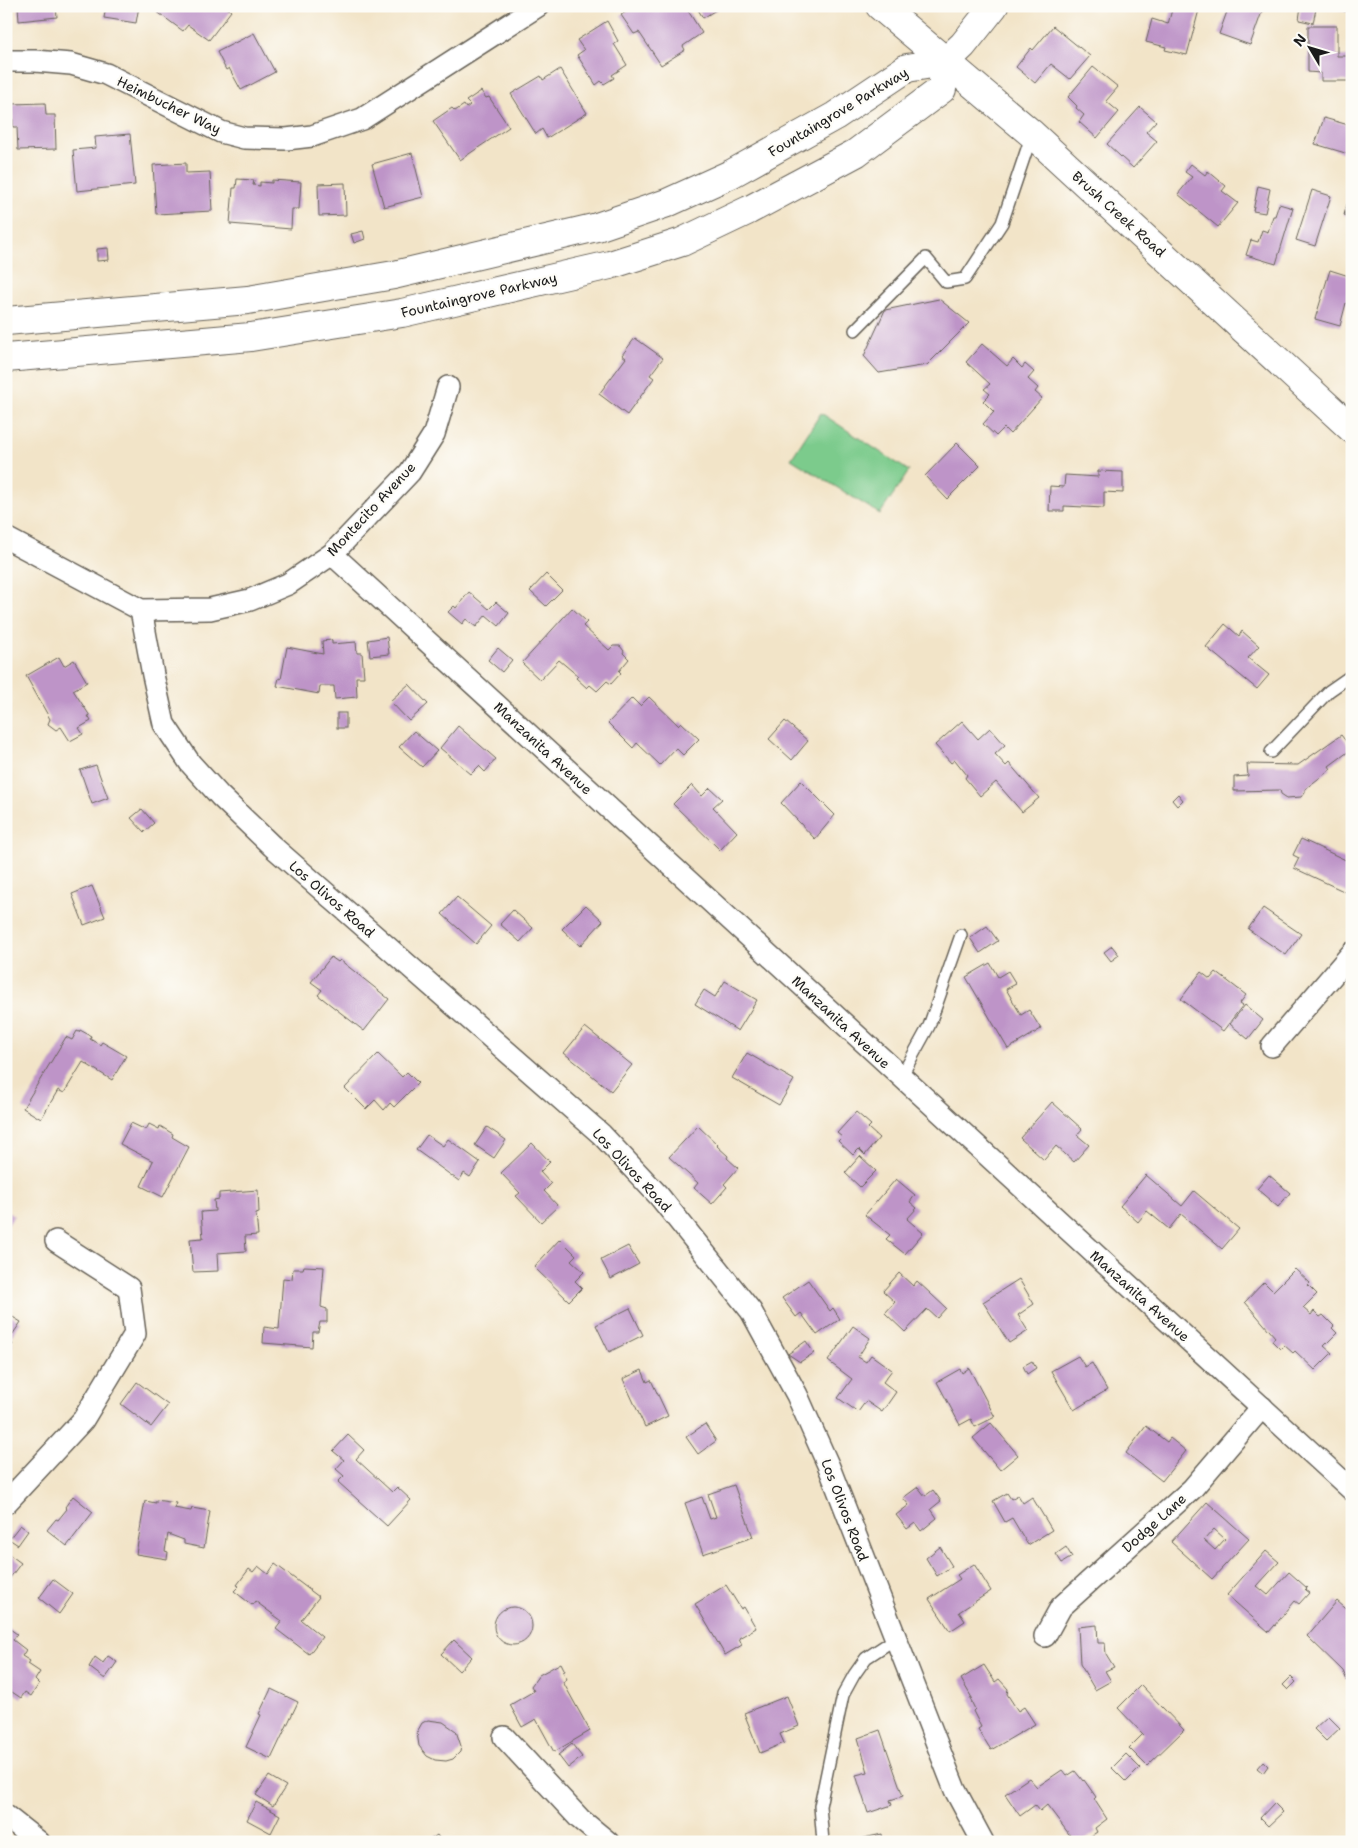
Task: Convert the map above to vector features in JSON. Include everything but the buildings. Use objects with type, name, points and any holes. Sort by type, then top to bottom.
[{"type":"main road","name":"Brush Creek Road","points":[[880,6],[1032,134],[1352,429]]},
{"type":"main road","points":[[945,62],[963,44],[994,6]]},
{"type":"main road","name":"Fountaingrove Parkway","points":[[6,321],[248,300],[394,275],[597,227],[667,202],[731,174],[835,116],[907,68],[945,62],[942,89],[856,153],[749,210],[682,242],[610,265],[402,314],[261,336],[6,358]]},
{"type":"street","name":"Heimbucher Way","points":[[6,61],[72,64],[106,74],[221,132],[244,138],[312,136],[362,119],[538,6]]},
{"type":"street","name":"Montecito Avenue","points":[[6,538],[141,610],[210,609],[250,600],[288,584],[332,554],[410,472],[434,434],[448,387]]},
{"type":"street","name":"Manzanita Avenue","points":[[332,554],[1352,1490]]},
{"type":"street","name":"Los Olivos Road","points":[[141,610],[164,724],[190,763],[220,796],[272,846],[601,1134],[659,1196],[751,1311],[797,1395],[829,1467],[954,1790],[983,1842]]},
{"type":"street","points":[[1272,1046],[1352,953]]},
{"type":"street","points":[[6,1503],[83,1420],[135,1334],[129,1288],[56,1241]]},
{"type":"street","name":"Dodge Lane","points":[[1045,1636],[1061,1607],[1192,1489],[1262,1407]]},
{"type":"street","points":[[504,1737],[580,1819],[608,1842]]},
{"type":"street","points":[[6,1816],[39,1842]]},
{"type":"lane","points":[[855,330],[926,258],[946,282],[965,279],[1002,223],[1032,134]]},
{"type":"lane","points":[[1271,752],[1329,691],[1352,675]]},
{"type":"lane","points":[[901,1077],[929,1026],[962,934]]},
{"type":"lane","points":[[823,1842],[820,1806],[843,1695],[866,1658],[895,1638]]},
{"type":"green space","points":[[821,413],[909,471],[880,514],[791,459]]}]
